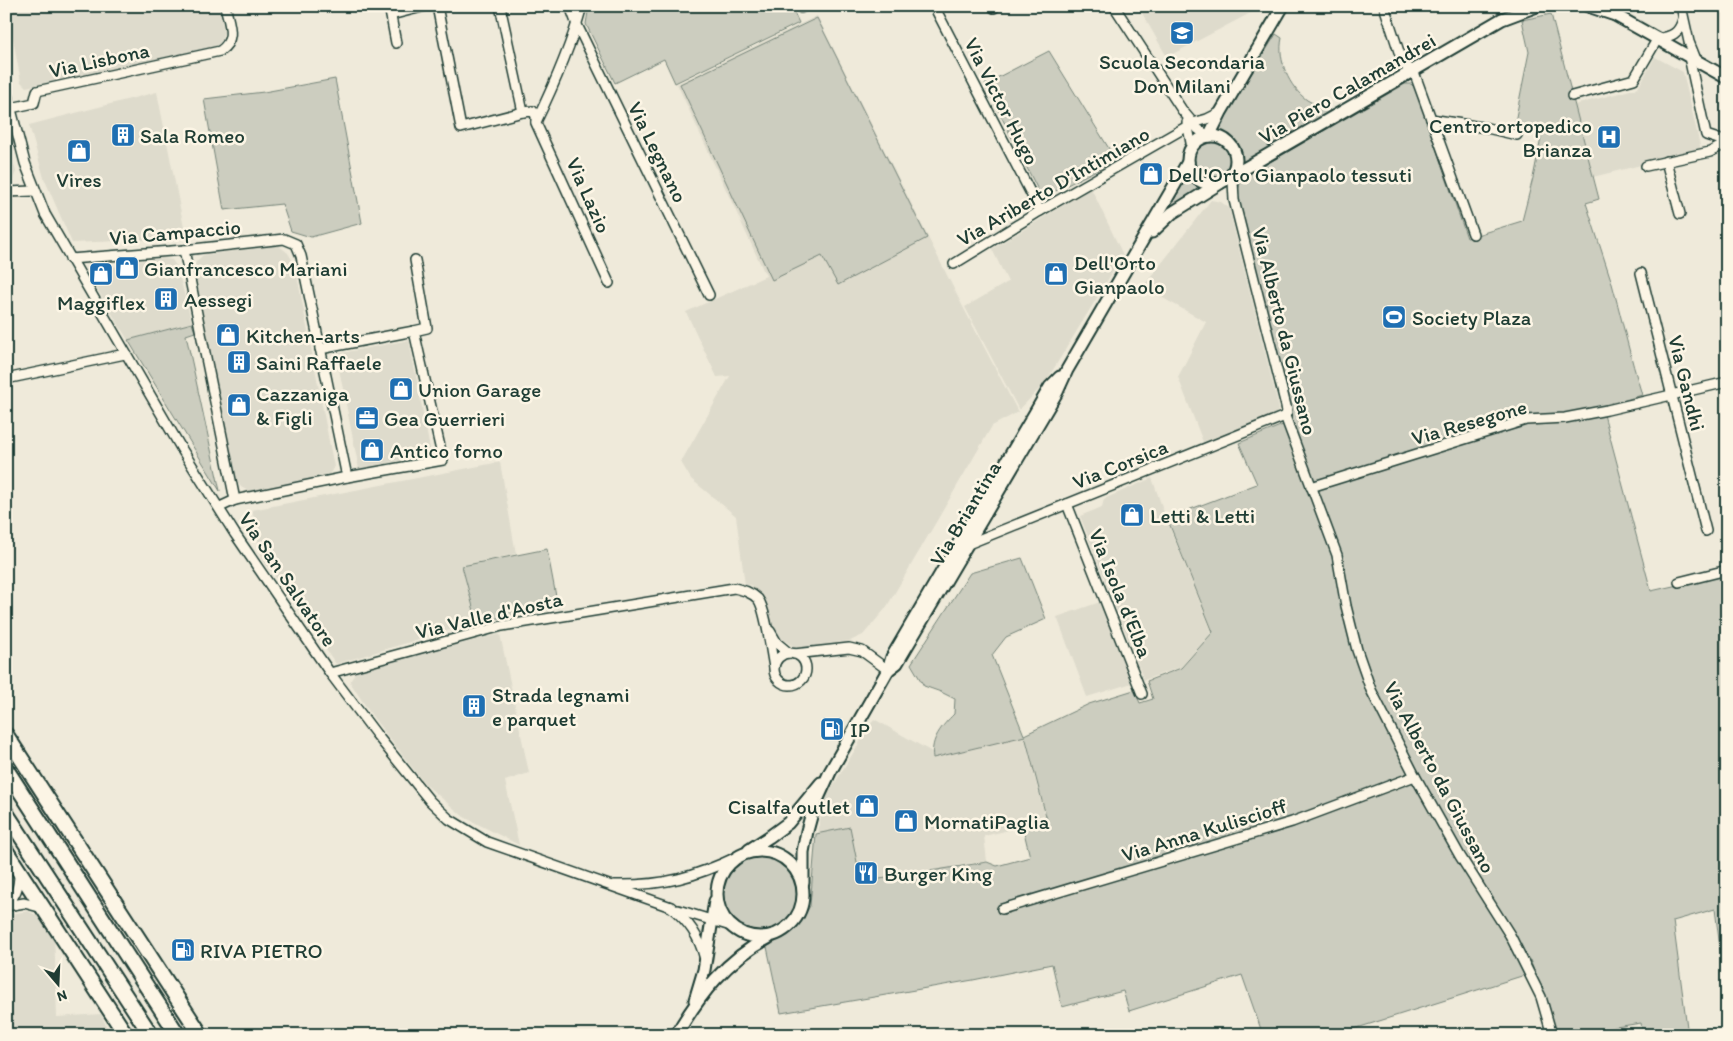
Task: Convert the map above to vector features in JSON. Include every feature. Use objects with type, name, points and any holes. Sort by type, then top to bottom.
[{"type":"highway","points":[[6,735],[201,1035]]},
{"type":"highway","points":[[6,769],[178,1035]]},
{"type":"highway","points":[[6,813],[151,1035]]},
{"type":"highway","points":[[6,851],[126,1035]]},
{"type":"main road","points":[[1209,136],[1283,6]]},
{"type":"main road","name":"Via Piero Calamandrei","points":[[1230,175],[1414,72],[1502,19],[1537,6]]},
{"type":"main road","points":[[1588,6],[1614,15],[1727,78]]},
{"type":"main road","points":[[1604,6],[1614,15]]},
{"type":"main road","points":[[1209,136],[1223,138],[1230,144],[1236,155],[1230,175],[1213,184],[1199,180],[1193,174],[1188,162],[1191,143],[1209,136]]},
{"type":"main road","name":"Via Briantina","points":[[888,670],[898,663],[1057,392],[1067,370],[1188,162]]},
{"type":"main road","name":"Via Briantina","points":[[1142,242],[1172,213],[1230,175]]},
{"type":"main road","name":"Via Briantina","points":[[802,883],[806,831],[830,772],[888,670],[897,649],[1050,387],[1067,370]]},
{"type":"main road","name":"Via Briantina","points":[[740,856],[788,823],[830,772]]},
{"type":"main road","points":[[676,1035],[694,1005],[720,973],[751,947],[790,926],[799,915],[804,894],[802,883],[796,869],[785,858],[776,853],[760,850],[740,856],[728,864],[719,879],[706,960],[694,1005]]},
{"type":"main road","points":[[716,894],[719,909],[724,920],[735,930],[749,936],[770,937]]},
{"type":"street","name":"Via Lisbona","points":[[11,108],[34,103],[37,91],[220,51],[230,41],[231,35],[225,6]]},
{"type":"street","points":[[396,43],[390,11],[426,6]]},
{"type":"street","points":[[437,6],[461,128],[533,111],[536,116],[536,123]]},
{"type":"street","points":[[500,6],[523,112]]},
{"type":"street","points":[[570,6],[577,25]]},
{"type":"street","points":[[536,123],[577,25],[582,6]]},
{"type":"street","name":"Via Victor Hugo","points":[[934,6],[1040,211]]},
{"type":"street","points":[[1114,6],[1182,110],[1190,125],[1191,143]]},
{"type":"street","points":[[1384,6],[1403,64],[1414,72],[1473,234]]},
{"type":"street","points":[[1681,6],[1693,59],[1706,135],[1727,142]]},
{"type":"street","points":[[1572,96],[1634,79],[1658,38],[1673,35],[1681,26],[1683,19]]},
{"type":"street","name":"Via Legnano","points":[[577,25],[709,295]]},
{"type":"street","name":"Via San Salvatore","points":[[6,90],[35,191],[70,259],[125,354],[235,534],[330,673],[424,794],[449,819],[474,836],[496,846],[608,885],[628,894],[712,922],[731,926]]},
{"type":"street","points":[[1190,125],[1221,112]]},
{"type":"street","points":[[1431,119],[1517,135]]},
{"type":"street","name":"Via Lazio","points":[[536,123],[609,283]]},
{"type":"street","points":[[1190,125],[1209,136]]},
{"type":"street","name":"Via Ariberto D'Intimiano","points":[[954,264],[1040,211],[1190,125]]},
{"type":"street","name":"Via Ariberto D'Intimiano","points":[[1169,138],[1180,136],[1191,143]]},
{"type":"street","points":[[1646,166],[1710,152],[1727,142]]},
{"type":"street","points":[[1666,161],[1680,214]]},
{"type":"street","name":"Via Alberto da Giussano","points":[[1230,175],[1234,200],[1286,406],[1285,416],[1338,555],[1346,606],[1357,650],[1371,690],[1414,776],[1460,856],[1510,935],[1541,997],[1552,1035]]},
{"type":"street","points":[[6,192],[35,191]]},
{"type":"street","name":"Via Campaccio","points":[[70,259],[184,250],[284,238],[296,244],[301,256],[320,350]]},
{"type":"street","points":[[184,250],[235,500]]},
{"type":"street","points":[[347,477],[320,350],[427,328],[415,260]]},
{"type":"street","name":"Via Gandhi","points":[[1641,272],[1706,531]]},
{"type":"street","points":[[220,507],[235,500],[443,460],[414,331]]},
{"type":"street","points":[[6,378],[125,354]]},
{"type":"street","name":"Via Resegone","points":[[1311,487],[1526,420],[1565,418],[1727,382]]},
{"type":"street","name":"Via Corsica","points":[[968,544],[1285,416]]},
{"type":"street","name":"Via Isola d'Elba","points":[[1067,504],[1142,694]]},
{"type":"street","points":[[1679,582],[1727,570]]},
{"type":"street","name":"Via Valle d'Aosta","points":[[330,673],[502,626],[656,599],[734,588],[749,592],[759,601],[767,627]]},
{"type":"street","points":[[767,627],[774,667],[780,682],[790,685],[799,682],[816,657],[826,651]]},
{"type":"street","points":[[767,627],[776,643],[803,660],[806,670]]},
{"type":"street","points":[[774,667],[779,658],[792,654],[849,648],[862,651],[888,670]]},
{"type":"street","name":"Via Anna Kuliscioff","points":[[1002,909],[1292,822],[1414,776]]},
{"type":"street","name":"Via San Salvatore","points":[[608,885],[641,886],[663,883],[708,871],[740,856]]},
{"type":"street","points":[[7,906],[18,889],[19,871]]},
{"type":"street","points":[[7,906],[24,903],[43,908]]},
{"type":"street","name":"Via San Salvatore","points":[[671,908],[685,918],[693,929],[706,960]]},
{"type":"shaded area","points":[[7,6],[219,6],[224,32],[220,43],[214,47],[26,87],[21,82]]},
{"type":"shaded area","points":[[589,6],[690,6],[691,8],[695,6],[791,6],[799,23],[675,83],[664,59],[615,83],[586,24]]},
{"type":"shaded area","name":"Scuola Secondaria Don Milani","points":[[1138,6],[1257,6],[1258,9],[1167,57]]},
{"type":"shaded area","points":[[1551,14],[1599,199],[1586,203],[1611,280],[1642,395],[1602,407],[1651,591],[1727,574],[1727,1002],[1715,909],[1673,921],[1688,1035],[1643,1035],[1641,1023],[1557,1035],[1530,960],[1523,962],[1528,974],[1335,1035],[1263,1035],[1242,975],[1129,1011],[1123,991],[1062,1007],[1052,964],[973,980],[781,1013],[767,947],[795,930],[810,906],[816,834],[850,827],[861,882],[987,862],[997,866],[1030,857],[1023,828],[1047,820],[1025,736],[933,758],[935,739],[941,728],[954,714],[955,699],[924,686],[911,664],[970,573],[1022,558],[1046,619],[1006,637],[992,655],[1024,735],[1089,704],[1134,690],[1140,703],[1153,699],[1147,681],[1181,668],[1213,632],[1167,518],[1257,484],[1239,443],[1285,424],[1290,403],[1237,193],[1240,184],[1246,176],[1405,84],[1411,84],[1415,88],[1467,238],[1522,221],[1542,133],[1514,127],[1529,52],[1522,20]]},
{"type":"shaded area","points":[[817,16],[962,305],[1018,412],[992,426],[886,608],[863,635],[850,641],[796,648],[776,635],[764,601],[751,585],[745,585],[736,516],[691,479],[681,462],[730,376],[717,377],[686,312],[766,276],[677,84]]},
{"type":"shaded area","points":[[817,18],[927,238],[838,285],[822,256],[772,280],[680,84]]},
{"type":"shaded area","points":[[1276,34],[1282,38],[1281,55],[1283,64],[1295,88],[1307,100],[1329,109],[1330,112],[1242,163],[1235,142],[1228,136],[1216,131]]},
{"type":"shaded area","points":[[1049,51],[1116,160],[1042,198],[985,84]]},
{"type":"shaded area","points":[[1655,57],[1683,72],[1701,150],[1593,177],[1574,105],[1638,88]]},
{"type":"shaded area","points":[[335,79],[362,223],[311,237],[291,231],[282,204],[224,210],[204,99],[264,92]]},
{"type":"shaded area","points":[[157,92],[186,238],[72,243],[44,178],[29,125]]},
{"type":"shaded area","points":[[6,132],[16,172],[10,186],[6,187]]},
{"type":"shaded area","points":[[1213,141],[1220,142],[1226,147],[1231,153],[1231,167],[1226,173],[1220,178],[1213,179],[1206,178],[1200,173],[1195,167],[1194,160],[1195,153],[1200,147],[1206,142]]},
{"type":"shaded area","points":[[1186,171],[1195,182],[1207,188],[1156,225]]},
{"type":"shaded area","points":[[1091,188],[1123,255],[1045,383],[1019,410],[965,307],[1008,282],[992,249]]},
{"type":"shaded area","points":[[1211,200],[1221,202],[1229,208],[1279,408],[1276,414],[1203,442],[1178,377],[1206,322],[1143,287]]},
{"type":"shaded area","points":[[278,245],[288,253],[295,265],[334,467],[325,479],[250,492],[241,487],[236,480],[194,268],[196,262],[203,255]]},
{"type":"shaded area","points":[[161,258],[172,260],[177,267],[192,323],[128,340],[92,281],[90,272]]},
{"type":"shaded area","points":[[192,323],[195,332],[186,335],[220,491],[128,340]]},
{"type":"shaded area","points":[[409,340],[431,454],[359,469],[336,354]]},
{"type":"shaded area","points":[[500,462],[516,554],[462,566],[477,622],[336,664],[262,558],[252,510]]},
{"type":"shaded area","points":[[1152,478],[1212,632],[1181,667],[1144,680],[1080,516],[1102,507],[1104,499]]},
{"type":"shaded area","points":[[547,549],[558,607],[477,622],[462,566]]},
{"type":"shaded area","points":[[1100,602],[1132,683],[1087,697],[1057,617]]},
{"type":"shaded area","points":[[500,634],[529,773],[505,781],[519,845],[464,817],[425,784],[372,716],[350,682],[357,669]]},
{"type":"shaded area","points":[[874,719],[932,752],[934,758],[1024,735],[1046,820],[984,836],[987,861],[954,866],[946,901],[813,890],[815,852],[823,802]]},
{"type":"shaded area","points":[[760,857],[781,863],[791,873],[797,894],[791,915],[781,925],[760,931],[739,925],[729,915],[723,894],[729,873],[739,863]]},
{"type":"shaded area","points":[[28,911],[40,917],[54,932],[57,1017],[101,1014],[110,1035],[6,1035],[6,915]]},
{"type":"place","name":"Scuola Secondaria Don Milani","points":[[1182,33]]},
{"type":"place","name":"Sala Romeo","points":[[123,135]]},
{"type":"place","name":"Centro ortopedico Brianza","points":[[1609,137]]},
{"type":"place","name":"Vires","points":[[79,151]]},
{"type":"place","name":"Dell'Orto Gianpaolo tessuti","points":[[1151,174]]},
{"type":"place","name":"Gianfrancesco Mariani","points":[[127,268]]},
{"type":"place","name":"Maggiflex","points":[[101,274]]},
{"type":"place","name":"Dell'Orto Gianpaolo","points":[[1056,274]]},
{"type":"place","name":"Aessegi","points":[[166,299]]},
{"type":"place","name":"Society Plaza","points":[[1394,317]]},
{"type":"place","name":"Kitchen-arts","points":[[228,335]]},
{"type":"place","name":"Saini Raffaele","points":[[239,362]]},
{"type":"place","name":"Union Garage","points":[[401,389]]},
{"type":"place","name":"Cazzaniga & Figli","points":[[239,405]]},
{"type":"place","name":"Gea Guerrieri","points":[[367,418]]},
{"type":"place","name":"Antico forno","points":[[372,450]]},
{"type":"place","name":"Letti & Letti","points":[[1132,515]]},
{"type":"place","name":"Strada legnami e parquet","points":[[474,706]]},
{"type":"place","name":"IP","points":[[832,729]]},
{"type":"place","name":"Cisalfa outlet","points":[[867,806]]},
{"type":"place","name":"MornatiPaglia","points":[[906,821]]},
{"type":"place","name":"Burger King","points":[[866,873]]},
{"type":"place","name":"RIVA PIETRO","points":[[183,950]]}]
